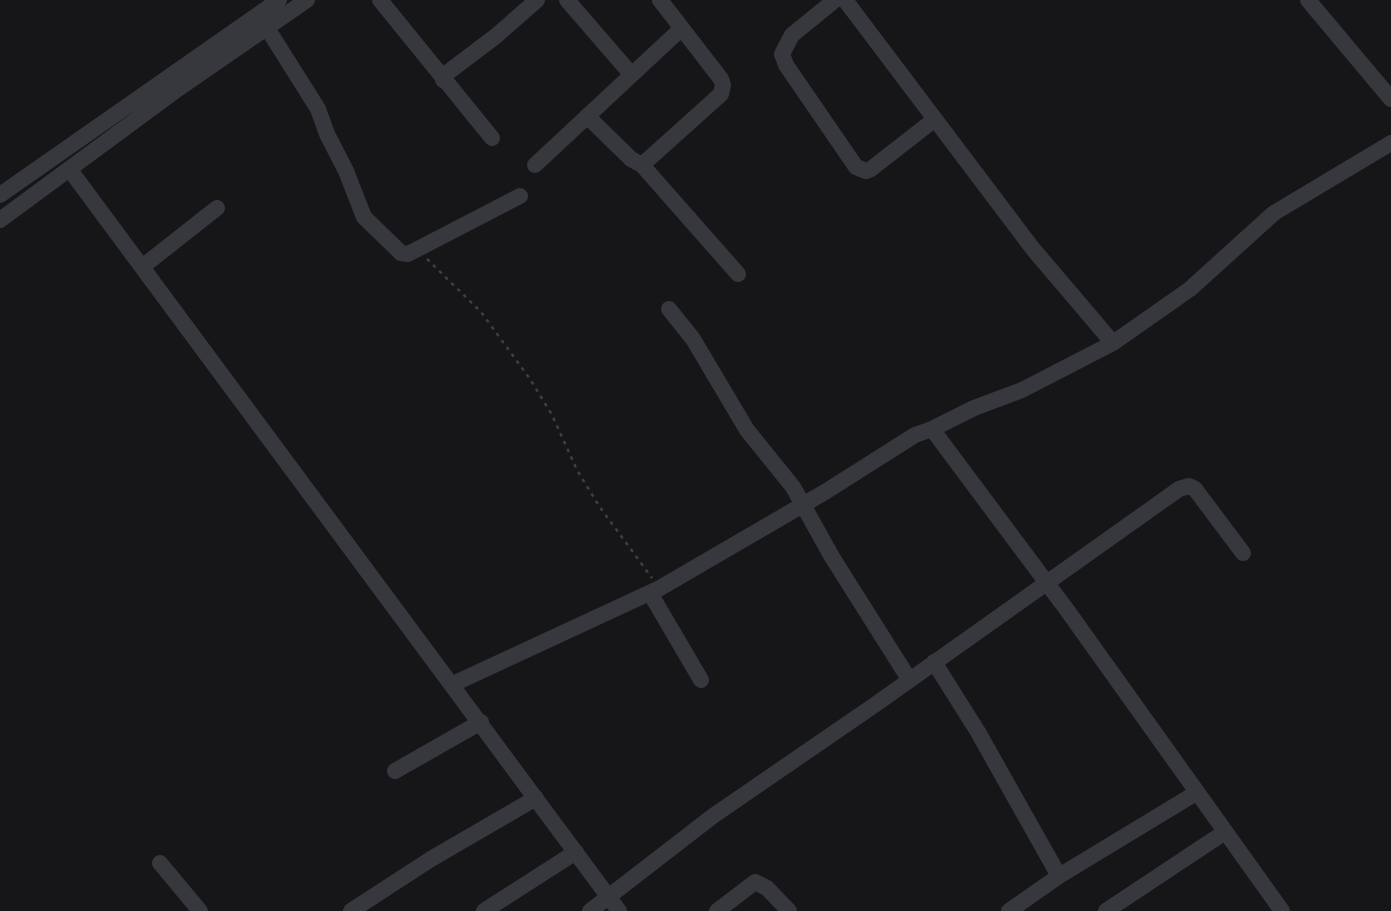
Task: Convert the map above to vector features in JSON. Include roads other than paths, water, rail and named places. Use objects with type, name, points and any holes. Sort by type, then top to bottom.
[{"type":"street","points":[[0,195],[279,0]]},
{"type":"street","points":[[0,220],[165,99],[307,0]]},
{"type":"street","points":[[380,0],[492,138]]},
{"type":"street","points":[[443,80],[443,76],[496,36],[537,0]]},
{"type":"street","points":[[567,0],[631,74]]},
{"type":"street","points":[[642,166],[723,90],[720,79],[660,0]]},
{"type":"street","points":[[835,0],[792,35],[782,54],[786,65],[856,167],[866,171],[871,169],[935,119]]},
{"type":"street","points":[[845,0],[1033,249],[1113,343]]},
{"type":"street","points":[[1308,0],[1391,99]]},
{"type":"street","points":[[267,28],[318,109],[364,217],[401,253],[408,254],[417,250],[520,196]]},
{"type":"street","points":[[535,165],[682,29]]},
{"type":"street","points":[[587,116],[631,159],[642,166],[738,274]]},
{"type":"street","points":[[453,684],[655,590],[804,505],[915,435],[1022,390],[1113,343],[1190,289],[1274,213],[1391,142]]},
{"type":"street","points":[[70,170],[619,911]]},
{"type":"street","points":[[142,267],[217,208]]},
{"type":"street","points":[[669,309],[693,339],[747,430],[793,487],[832,557],[909,679]]},
{"type":"street","points":[[932,429],[1282,911]]},
{"type":"street","points":[[590,911],[713,816],[1179,489],[1189,486],[1203,498],[1243,553]]},
{"type":"street","points":[[655,590],[701,680]]},
{"type":"street","points":[[934,662],[985,744],[1059,876]]},
{"type":"street","points":[[395,771],[481,722]]},
{"type":"street","points":[[1009,911],[1059,876],[1196,793]]},
{"type":"street","points":[[351,911],[421,865],[536,798]]},
{"type":"street","points":[[1107,911],[1225,832]]},
{"type":"street","points":[[484,911],[576,852]]},
{"type":"street","points":[[160,863],[200,911]]},
{"type":"street","points":[[717,911],[755,882],[767,888],[789,911]]}]
